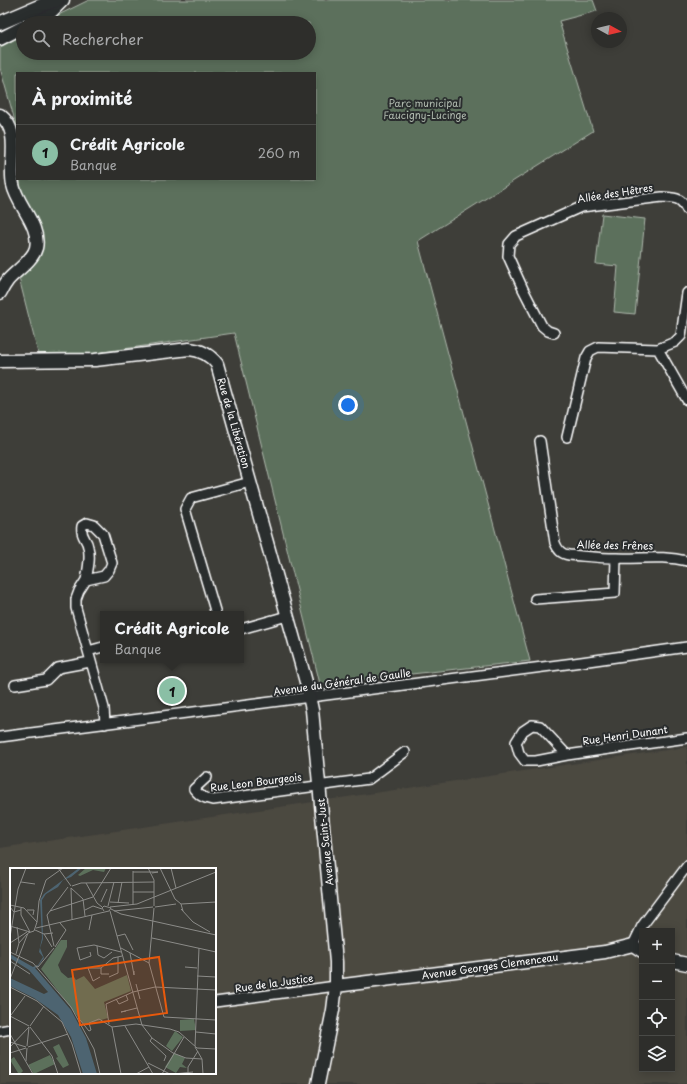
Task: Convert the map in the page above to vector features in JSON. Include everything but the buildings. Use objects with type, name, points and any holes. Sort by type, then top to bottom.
[{"type":"main road","points":[[17,16],[57,0]]},
{"type":"main road","points":[[0,23],[16,16]]},
{"type":"street","points":[[46,16],[63,0]]},
{"type":"street","points":[[0,39],[16,31]]},
{"type":"street","points":[[0,115],[4,118],[12,135],[12,185],[16,196],[30,220],[36,239],[36,248],[32,255],[8,280],[0,293]]},
{"type":"street","name":"Allée des Hêtres","points":[[554,333],[548,331],[542,326],[508,256],[510,244],[516,236],[581,207],[662,197],[675,198],[684,203],[687,210]]},
{"type":"street","points":[[567,437],[586,358],[590,351],[598,347],[658,349],[675,342],[681,336],[687,293]]},
{"type":"street","name":"Rue de la Libération","points":[[0,361],[95,360],[189,349],[196,349],[214,360],[219,369],[309,697]]},
{"type":"street","points":[[658,349],[687,400]]},
{"type":"street","name":"Allée des Frênes","points":[[540,441],[554,543],[560,552],[569,555],[616,558],[653,557],[687,561]]},
{"type":"street","points":[[215,611],[185,509],[191,498],[250,482]]},
{"type":"street","points":[[86,580],[104,576],[112,564],[103,534],[94,525],[87,523],[82,526],[81,532],[88,546],[89,564],[86,580],[76,599],[76,608],[104,708],[105,724]]},
{"type":"street","points":[[535,599],[615,593],[616,558]]},
{"type":"street","points":[[244,627],[288,616]]},
{"type":"street","name":"Avenue du Général de Gaulle","points":[[0,737],[687,647]]},
{"type":"street","points":[[88,651],[100,648]]},
{"type":"street","points":[[15,685],[46,680],[58,668],[90,662]]},
{"type":"street","name":"Avenue Saint-Just","points":[[309,697],[312,710],[336,962],[336,986],[333,1010],[318,1084]]},
{"type":"street","name":"Rue Henri Dunant","points":[[567,754],[540,726],[532,725],[523,731],[516,742],[519,753],[525,761],[536,761],[567,754],[687,738]]},
{"type":"street","points":[[319,786],[369,779],[405,752]]},
{"type":"street","name":"Rue Leon Bourgeois","points":[[207,777],[194,789],[200,796],[213,800],[319,786]]},
{"type":"street","points":[[637,948],[646,922],[687,866]]},
{"type":"street","name":"Avenue Georges Clemenceau","points":[[336,986],[637,948]]},
{"type":"street","points":[[675,962],[687,964]]},
{"type":"street","name":"Rue de la Justice","points":[[216,1002],[336,986]]},
{"type":"street","points":[[0,1031],[10,1029]]},
{"type":"shaded area","points":[[687,747],[687,1084],[0,1084],[0,848]]},
{"type":"green space","name":"Parc municipal Faucigny-Lucinge","points":[[89,0],[593,0],[597,11],[559,21],[593,131],[418,241],[530,661],[320,684],[234,333],[68,357],[39,357],[19,278],[40,249],[21,193],[20,180],[316,180],[316,72],[16,72],[16,124],[0,68],[0,43],[16,35],[16,60],[316,60],[316,16],[56,16]]},
{"type":"green space","points":[[602,214],[645,219],[635,314],[614,312],[618,266],[596,264]]},
{"type":"place","name":"Crédit Agricole","points":[[172,691]]}]
